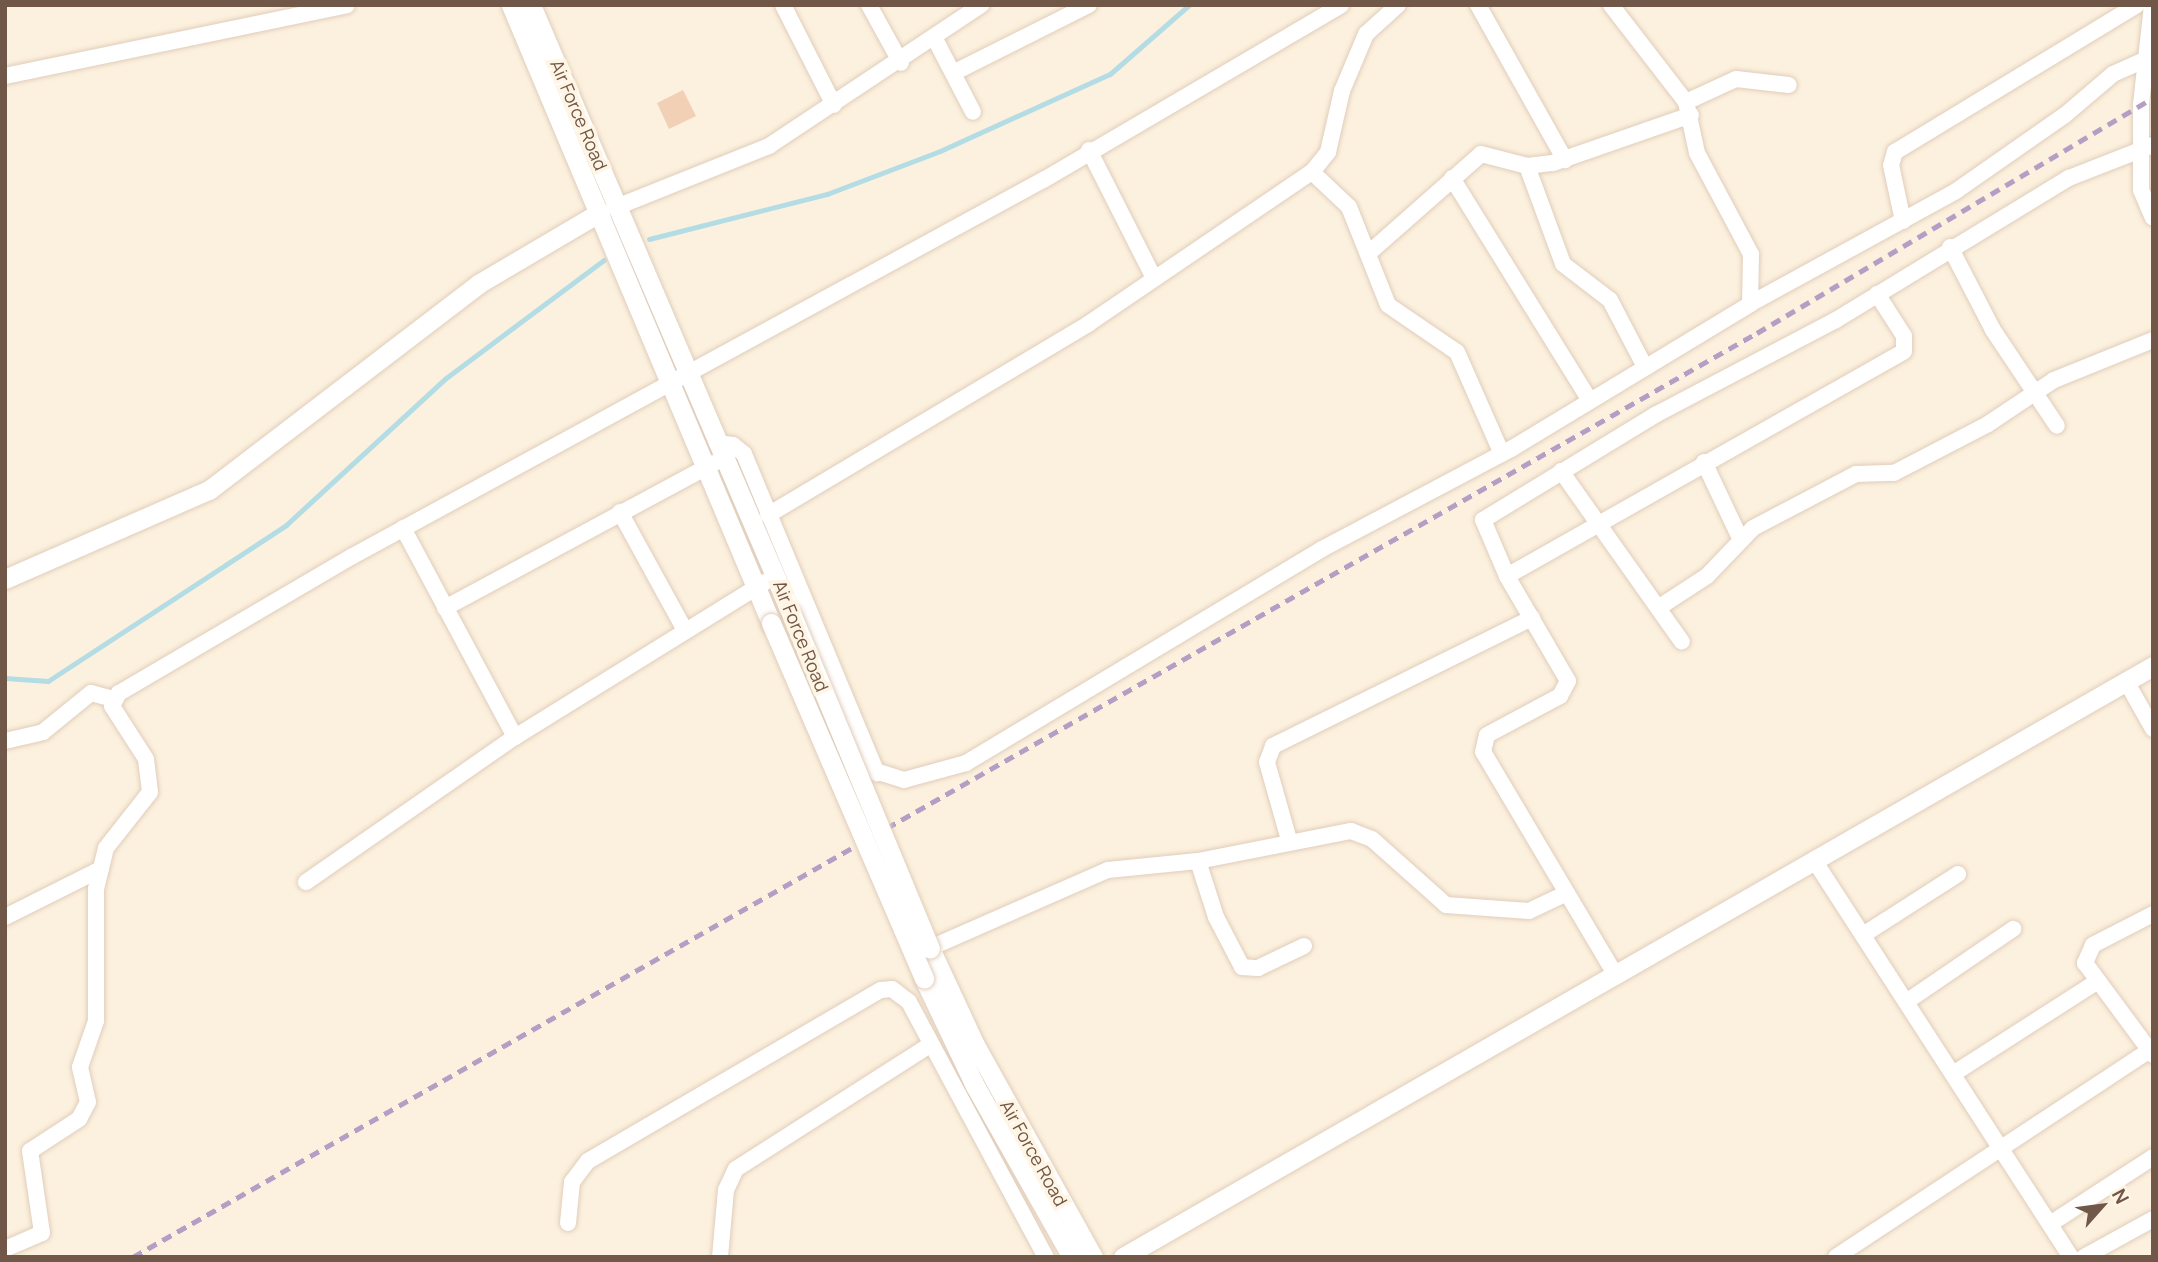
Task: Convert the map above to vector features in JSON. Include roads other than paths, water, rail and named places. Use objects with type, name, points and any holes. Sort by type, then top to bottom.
[{"type":"street","points":[[5,76],[347,5]]},
{"type":"street","name":"Air Force Road","points":[[511,5],[609,209]]},
{"type":"street","name":"Air Force Road","points":[[531,5],[609,209],[715,456],[776,575],[930,948],[975,1045],[1093,1257]]},
{"type":"street","points":[[783,5],[834,105]]},
{"type":"street","points":[[869,5],[901,63]]},
{"type":"street","points":[[5,579],[209,491],[478,284],[609,209],[755,154],[901,63],[935,39],[960,12],[981,5]]},
{"type":"street","points":[[953,73],[1089,5]]},
{"type":"street","points":[[5,741],[43,732],[91,693],[113,699],[403,528],[1089,150],[1341,5]]},
{"type":"street","points":[[768,515],[1088,324],[1312,172],[1328,152],[1342,91],[1366,34],[1398,5]]},
{"type":"street","points":[[1478,5],[1565,160]]},
{"type":"street","points":[[1611,5],[1688,109],[1697,153],[1751,254],[1750,304]]},
{"type":"street","points":[[2147,6],[2147,149],[2143,201],[2153,218]]},
{"type":"street","points":[[1903,221],[1891,165],[1895,152],[2147,6]]},
{"type":"street","points":[[935,39],[973,112]]},
{"type":"street","points":[[856,765],[904,780],[965,763],[1322,549],[1502,454],[1750,304],[1903,221],[2054,123],[2113,74],[2146,59]]},
{"type":"street","points":[[1370,252],[1481,154],[1527,166],[1565,160],[1688,109],[1736,79],[1789,85]]},
{"type":"street","points":[[1615,974],[1482,742],[1567,689],[1565,674],[1507,576],[1483,520],[1561,471],[1877,294],[1950,247],[2069,178],[2147,149]]},
{"type":"street","points":[[1089,150],[1154,278]]},
{"type":"street","points":[[1527,166],[1563,264],[1610,300],[1646,367]]},
{"type":"street","points":[[1312,172],[1349,207],[1370,252],[1388,305],[1457,352],[1502,454]]},
{"type":"street","points":[[1452,178],[1590,401]]},
{"type":"street","points":[[1950,247],[1993,330],[2057,426]]},
{"type":"street","points":[[1507,576],[1904,351],[1903,336],[1877,294]]},
{"type":"street","points":[[1658,608],[1707,576],[1740,538],[1856,474],[1894,473],[1989,424],[2036,391],[2097,359],[2153,340]]},
{"type":"street","points":[[445,608],[620,512],[733,445],[744,454],[877,773]]},
{"type":"street","name":"Air Force Road","points":[[715,456],[754,588],[924,979],[974,1084],[1072,1257]]},
{"type":"street","points":[[1704,462],[1740,538]]},
{"type":"street","points":[[1561,471],[1682,642]]},
{"type":"street","points":[[620,512],[685,630]]},
{"type":"street","points":[[403,528],[515,737]]},
{"type":"street","points":[[306,882],[515,737],[776,575]]},
{"type":"street","points":[[1289,840],[1267,762],[1273,746],[1532,618]]},
{"type":"street","points":[[1124,1257],[2153,666]]},
{"type":"street","points":[[2126,681],[2153,729]]},
{"type":"street","points":[[5,1249],[42,1233],[30,1151],[79,1119],[89,1102],[80,1067],[96,1021],[96,889],[110,841],[150,792],[146,759],[115,714],[113,699]]},
{"type":"street","points":[[930,948],[1108,870],[1198,862],[1289,840],[1362,832],[1433,899],[1457,908],[1529,911],[1567,893]]},
{"type":"street","points":[[1814,860],[2071,1257]]},
{"type":"street","points":[[1198,862],[1216,917],[1242,967],[1258,968],[1304,946]]},
{"type":"street","points":[[5,917],[101,869]]},
{"type":"street","points":[[1863,935],[1958,874]]},
{"type":"street","points":[[1836,1257],[2150,1053],[2095,982],[2085,963],[2092,945],[2153,914]]},
{"type":"street","points":[[1906,1002],[2013,929]]},
{"type":"street","points":[[1953,1074],[2095,982]]},
{"type":"street","points":[[568,1223],[572,1182],[588,1161],[881,990],[901,993],[1046,1257]]},
{"type":"street","points":[[720,1257],[726,1190],[736,1169],[930,1045]]},
{"type":"street","points":[[2050,1224],[2153,1157]]},
{"type":"street","points":[[2084,1257],[2153,1219]]},
{"type":"waterway","points":[[649,239],[827,194],[940,151],[1110,74],[1189,5]]},
{"type":"waterway","points":[[5,678],[48,681],[286,525],[446,378],[604,260]]},
{"type":"railway","points":[[133,1257],[1757,333],[2153,98]]}]
